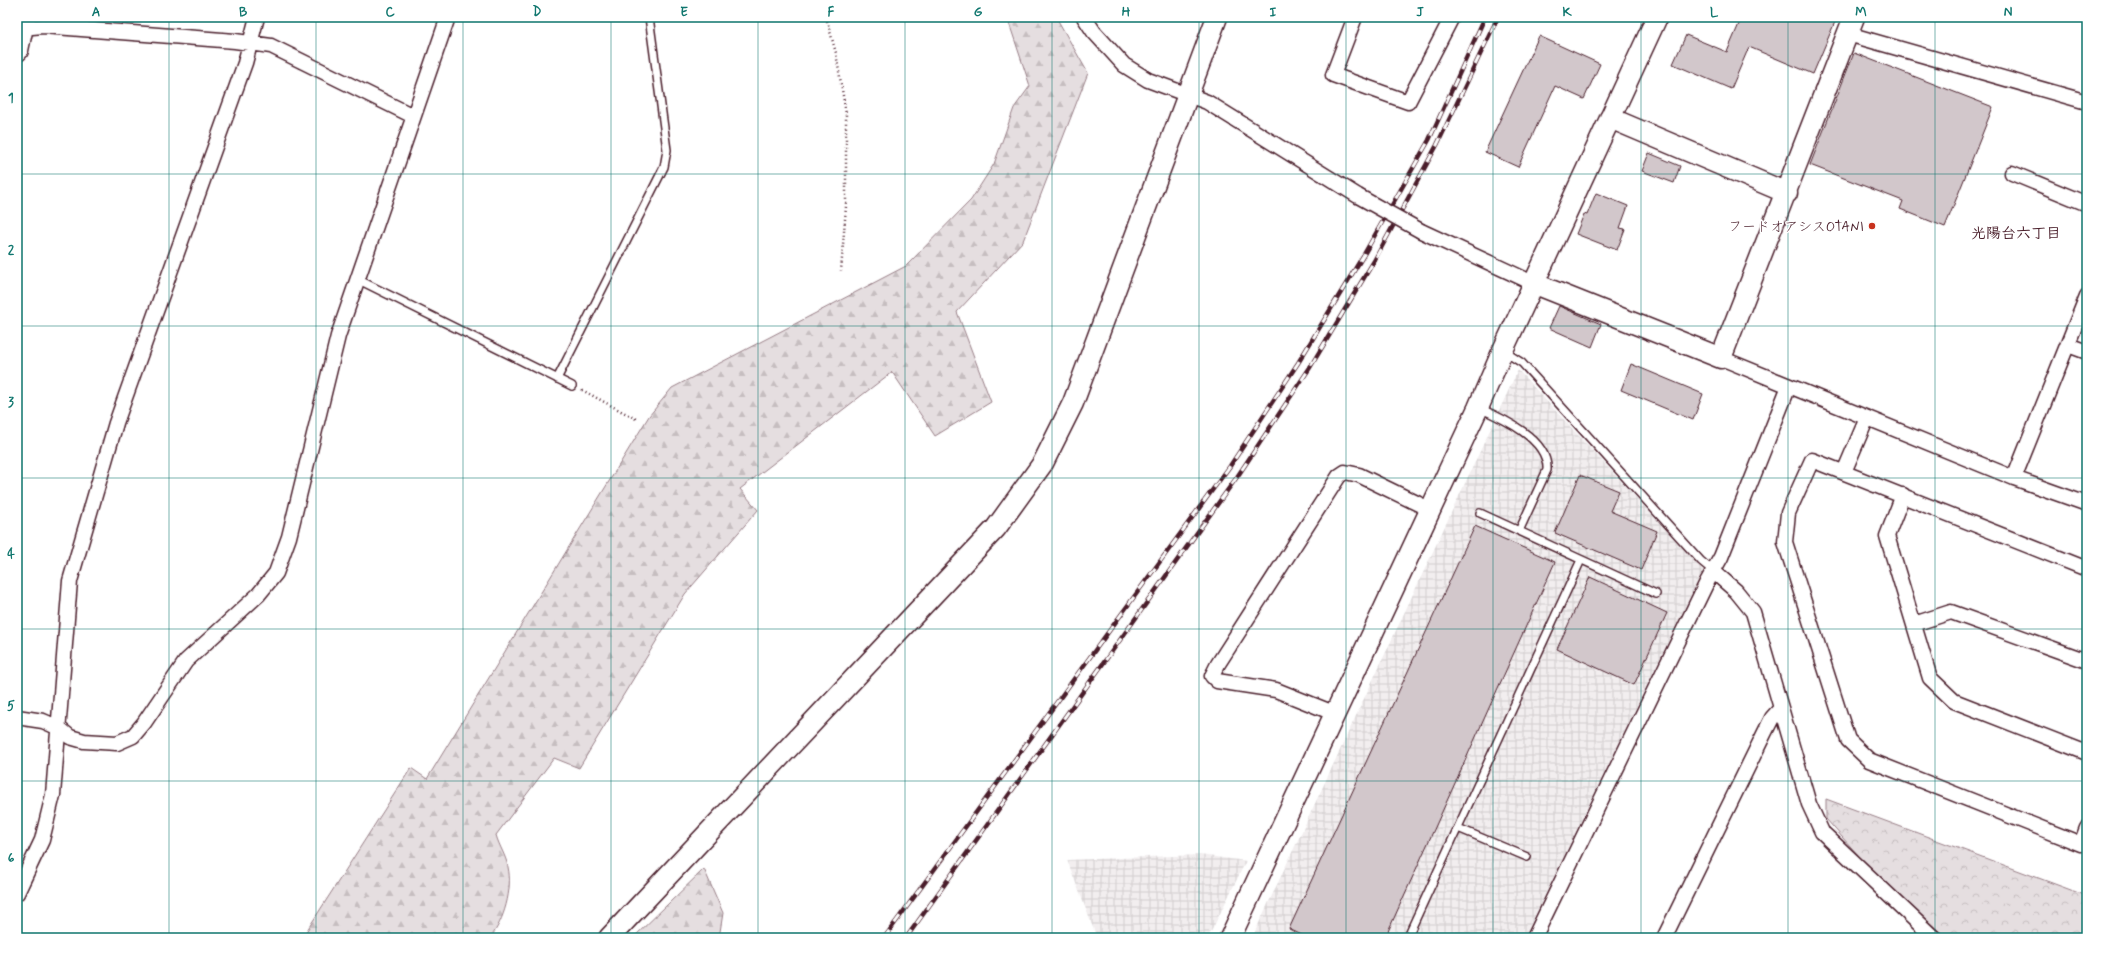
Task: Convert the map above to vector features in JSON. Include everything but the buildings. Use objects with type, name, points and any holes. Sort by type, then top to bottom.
[{"type":"highway","points":[[17,50],[23,22]]},
{"type":"street","points":[[17,893],[42,840],[53,795],[70,581],[116,423],[251,43],[257,17]]},
{"type":"street","points":[[17,718],[43,721],[59,728],[70,737],[84,741],[118,742],[133,736],[144,723],[186,661],[258,595],[276,573],[289,538],[338,336],[448,17]]},
{"type":"street","points":[[1084,17],[1094,32],[1124,65],[1148,80],[1206,102],[1358,196],[1421,231],[1533,283],[2014,478],[2087,504]]},
{"type":"street","points":[[609,938],[996,528],[1043,463],[1073,403],[1217,17]]},
{"type":"street","points":[[1355,17],[1334,75],[1408,102],[1452,17]]},
{"type":"street","points":[[1230,938],[1431,510],[1533,283],[1657,17]]},
{"type":"street","points":[[23,22],[43,26],[251,43],[271,46],[413,116]]},
{"type":"street","points":[[1721,358],[1787,193],[1851,25],[2087,102]]},
{"type":"street","points":[[1610,118],[1787,193]]},
{"type":"street","points":[[2012,173],[2087,204]]},
{"type":"street","points":[[2014,478],[2087,296]]},
{"type":"street","points":[[2068,345],[2087,352]]},
{"type":"street","points":[[1534,938],[1707,582],[1721,557],[1789,386]]},
{"type":"street","points":[[1844,472],[1867,418]]},
{"type":"street","points":[[2087,569],[1812,460],[1788,514],[1785,542],[1848,740],[1869,760],[2081,844],[2087,828]]},
{"type":"street","points":[[1336,714],[1276,690],[1217,681],[1212,676],[1218,664],[1339,476],[1345,472],[1359,475],[1431,510]]},
{"type":"street","points":[[1902,495],[1887,536],[1930,678],[1954,701],[2087,753]]},
{"type":"street","points":[[1713,572],[1736,591],[1753,612],[1809,804],[1822,832],[1934,938]]},
{"type":"street","points":[[1914,624],[1951,612],[2087,661]]},
{"type":"street","points":[[1664,938],[1772,718],[1781,708]]},
{"type":"lane","points":[[557,379],[664,167],[667,150],[650,17]]},
{"type":"lane","points":[[357,278],[572,386]]},
{"type":"lane","points":[[1503,350],[1522,363],[1701,561],[1713,572]]},
{"type":"lane","points":[[1478,408],[1506,420],[1523,430],[1544,454],[1547,462],[1547,470],[1519,530]]},
{"type":"lane","points":[[1480,513],[1656,594]]},
{"type":"lane","points":[[1407,938],[1582,560]]},
{"type":"lane","points":[[1458,828],[1527,857]]},
{"type":"path","points":[[826,17],[836,53],[846,114],[846,206],[841,271]]},
{"type":"path","points":[[572,386],[636,419]]},
{"type":"shaded area","points":[[1518,370],[1703,570],[1524,938],[1252,938]]},
{"type":"shaded area","points":[[1200,855],[1246,861],[1208,938],[1097,938],[1067,860]]},
{"type":"green space","points":[[1007,17],[1056,17],[1088,73],[1023,241],[957,312],[991,402],[935,436],[892,372],[740,489],[758,510],[685,594],[579,768],[554,758],[496,835],[507,863],[509,885],[503,914],[490,938],[302,938],[411,768],[427,779],[649,416],[672,388],[906,266],[971,200],[994,164],[1014,108],[1030,86]]},
{"type":"green space","points":[[1826,799],[2087,896],[2087,938],[1947,938],[1875,874],[1826,819]]},
{"type":"green space","points":[[704,869],[723,913],[719,938],[633,938]]},
{"type":"railway","points":[[884,938],[1230,466],[1298,363],[1363,256],[1429,140],[1485,17]]},
{"type":"railway","points":[[906,938],[1237,477],[1309,369],[1374,261],[1437,145],[1498,17]]},
{"type":"place","name":"フードオアシスOTANI","points":[[1872,226]]},
{"type":"district","name":"光陽台六丁目","points":[[2016,233]]}]
